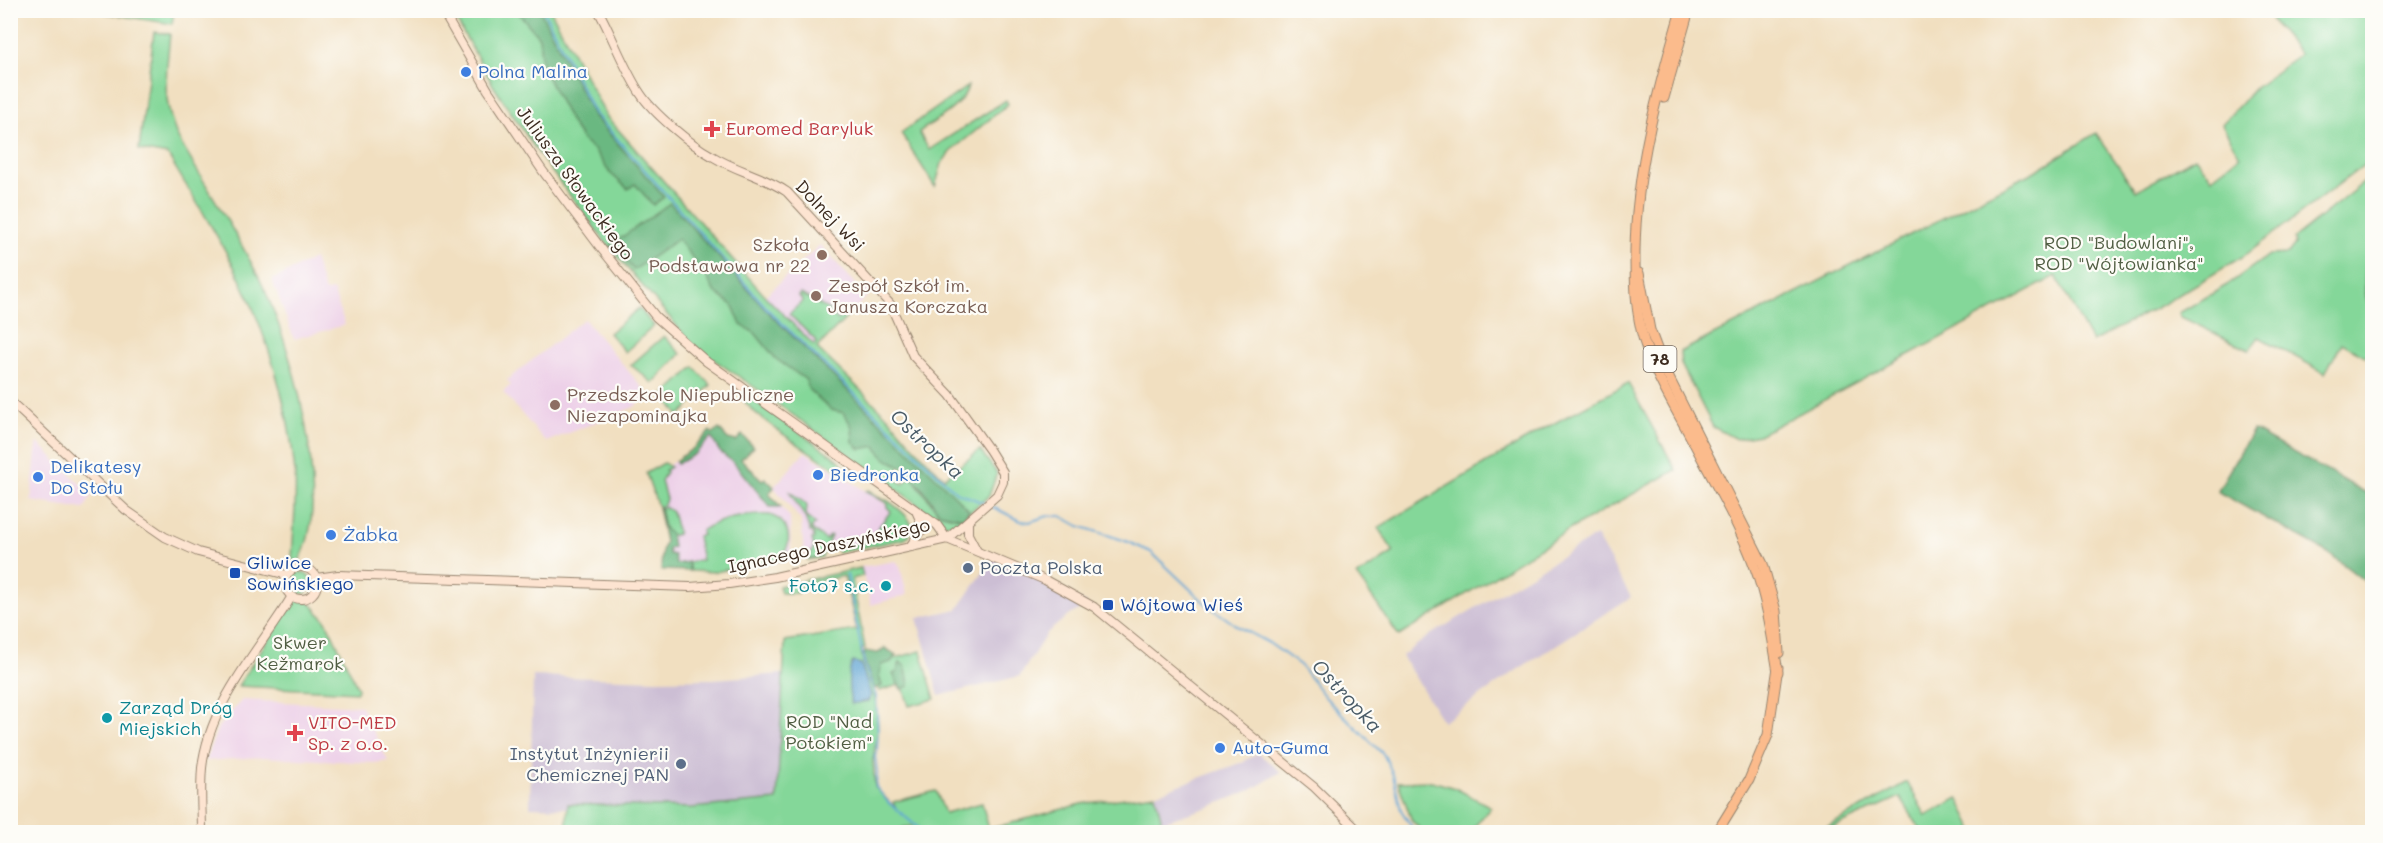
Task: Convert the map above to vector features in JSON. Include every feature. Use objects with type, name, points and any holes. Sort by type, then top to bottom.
[{"type":"main road","name":"Juliusza Słowackiego","points":[[442,10],[488,90],[542,170],[600,248],[656,317],[701,358],[937,525],[947,539]]},
{"type":"main road","name":"Dolnej Wsi","points":[[598,10],[639,91],[649,105],[711,156],[733,168],[773,183],[787,192],[896,312],[911,352],[950,395],[1003,472],[1003,482],[993,500],[968,523]]},
{"type":"main road","name":"78","points":[[1681,10],[1642,170],[1636,214],[1635,298],[1644,340],[1658,375],[1754,563],[1766,605],[1778,672],[1768,735],[1737,800],[1717,832]]},
{"type":"main road","name":"78","points":[[1642,170],[1689,10]]},
{"type":"main road","points":[[10,401],[126,510],[157,533],[198,552],[287,575]]},
{"type":"main road","points":[[911,545],[922,530],[916,510]]},
{"type":"main road","points":[[947,539],[968,523]]},
{"type":"main road","points":[[968,523],[968,534],[977,551]]},
{"type":"main road","name":"Juliusza Słowackiego","points":[[937,525],[958,529]]},
{"type":"main road","name":"Ignacego Daszyńskiego","points":[[316,578],[338,575],[690,587],[775,577],[911,545],[947,539],[1045,580],[1080,598],[1314,787],[1360,832]]},
{"type":"main road","points":[[305,567],[316,578],[316,588],[310,596],[300,598],[292,596],[286,588],[287,575],[295,568],[305,567]]},
{"type":"main road","points":[[202,832],[202,767],[213,726],[232,689],[292,596]]},
{"type":"main road","name":"78","points":[[1711,832],[1737,800]]},
{"type":"shaded area","name":"Zespół Szkół im. Janusza Korczaka","points":[[820,245],[863,292],[868,288],[871,292],[817,348],[765,296]]},
{"type":"shaded area","points":[[314,259],[325,292],[333,290],[345,325],[294,339],[272,280]]},
{"type":"shaded area","points":[[584,319],[648,394],[634,407],[546,442],[503,392],[511,385],[507,380]]},
{"type":"shaded area","points":[[710,431],[790,517],[791,560],[715,572],[661,570],[665,537],[647,476],[688,453]]},
{"type":"shaded area","points":[[37,442],[92,495],[84,509],[31,501]]},
{"type":"shaded area","points":[[805,452],[901,514],[903,533],[804,555],[801,520],[774,487]]},
{"type":"shaded area","points":[[1596,536],[1631,597],[1517,670],[1443,722],[1402,656],[1430,635]]},
{"type":"shaded area","points":[[993,558],[1088,604],[1047,633],[1020,676],[939,696],[917,618],[958,609]]},
{"type":"shaded area","points":[[896,561],[900,566],[907,595],[871,605],[861,567]]},
{"type":"shaded area","points":[[783,674],[777,800],[691,808],[568,804],[568,808],[530,807],[533,676],[657,680]]},
{"type":"shaded area","name":"VITO-MED Sp. z o.o.","points":[[242,700],[361,706],[388,761],[374,763],[261,757],[206,761],[218,727]]},
{"type":"shaded area","points":[[1258,753],[1281,772],[1251,790],[1162,822],[1155,794],[1243,762]]},
{"type":"green space","name":"ROD \"Budowlani\", ROD \"Wójtowianka\"","points":[[2267,10],[2372,11],[2372,159],[2247,254],[2165,303],[2092,342],[2056,276],[1759,435],[1736,439],[1713,427],[1681,364],[1680,352],[2039,169],[2096,133],[2136,191],[2195,157],[2212,178],[2240,156],[2222,124],[2255,88],[2300,54],[2265,12]]},
{"type":"green space","points":[[92,11],[174,11],[172,24]]},
{"type":"green space","points":[[451,11],[551,11],[607,117],[765,296],[814,345],[817,342],[789,314],[803,301],[799,296],[801,294],[829,310],[838,320],[847,311],[850,314],[817,348],[887,416],[944,478],[980,450],[997,473],[989,496],[966,515],[904,456],[896,464],[901,466],[893,475],[903,484],[911,476],[939,513],[958,518],[964,517],[957,525],[945,524],[694,346],[606,243],[543,160],[494,87]]},
{"type":"green space","points":[[517,11],[540,11],[593,115],[664,197],[653,205],[635,184],[628,189],[610,173],[595,151],[584,142],[542,67],[539,37]]},
{"type":"green space","points":[[154,32],[170,34],[166,86],[169,111],[178,138],[231,226],[260,280],[284,341],[295,380],[305,420],[311,461],[312,499],[309,533],[299,561],[292,560],[296,494],[288,423],[276,372],[259,324],[231,261],[168,155],[139,150]]},
{"type":"green space","points":[[968,86],[955,107],[919,132],[929,150],[1006,100],[1008,104],[950,152],[942,163],[935,187],[901,133]]},
{"type":"green space","points":[[2372,176],[2372,242],[2366,265],[2368,304],[2372,312],[2372,360],[2342,343],[2325,373],[2259,337],[2249,350],[2181,317],[2179,313],[2227,285],[2269,255],[2288,254],[2295,245],[2294,238]]},
{"type":"green space","points":[[670,203],[772,316],[969,510],[963,518],[939,513],[914,479],[900,465],[884,457],[876,446],[860,449],[853,442],[852,427],[844,413],[831,410],[809,390],[806,380],[776,359],[755,333],[741,325],[733,306],[714,291],[705,274],[678,239],[634,270],[611,245]]},
{"type":"green space","points":[[2372,242],[2372,312],[2365,287]]},
{"type":"green space","points":[[639,308],[654,326],[625,352],[609,333]]},
{"type":"green space","points":[[664,336],[681,354],[653,383],[631,365]]},
{"type":"green space","points":[[694,367],[711,385],[679,416],[664,395]]},
{"type":"green space","points":[[1628,383],[1676,470],[1572,528],[1399,636],[1357,576],[1394,552],[1378,528],[1540,431]]},
{"type":"green space","points":[[747,396],[839,460],[848,472],[848,477],[759,416],[742,397]]},
{"type":"green space","points":[[719,429],[728,439],[736,441],[742,435],[754,447],[741,459],[762,480],[765,478],[774,487],[769,494],[781,507],[770,507],[734,463],[720,452],[711,437],[695,454],[677,464],[675,461],[695,447],[710,431],[713,434]]},
{"type":"green space","points":[[2253,430],[2372,496],[2372,587],[2330,554],[2220,493],[2218,490]]},
{"type":"green space","points":[[664,463],[670,467],[665,470],[661,481],[666,499],[664,505],[658,507],[646,473]]},
{"type":"green space","points":[[789,491],[807,505],[806,517],[815,524],[811,529],[826,540],[831,536],[822,557],[808,560],[814,547],[813,532],[810,532],[805,517]]},
{"type":"green space","points":[[866,491],[887,500],[908,518],[912,528],[910,534],[905,539],[838,553],[836,548],[839,545],[854,545],[861,542],[866,544],[891,511],[887,507],[888,504]]},
{"type":"green space","points":[[665,507],[672,512],[678,534],[670,536],[664,528],[660,508]]},
{"type":"green space","points":[[658,508],[660,508],[664,528],[671,535],[673,547],[668,549],[669,554],[674,555],[676,564],[688,562],[690,571],[661,570],[665,542]]},
{"type":"green space","points":[[770,515],[785,526],[788,542],[784,554],[789,553],[789,558],[715,572],[690,571],[688,562],[702,560],[697,536],[702,535],[701,531],[716,523],[734,518]]},
{"type":"green space","name":"ROD \"Nad Potokiem\"","points":[[861,568],[863,576],[852,579],[865,648],[861,650],[863,663],[874,692],[876,705],[878,729],[873,760],[875,787],[896,809],[893,802],[936,791],[945,813],[982,803],[989,829],[1081,804],[1155,794],[1162,822],[1125,832],[915,832],[911,826],[891,832],[566,832],[568,804],[691,808],[777,800],[785,641],[857,630],[844,576],[803,585],[798,593],[781,593],[779,586]]},
{"type":"green space","points":[[300,572],[308,575],[311,583],[308,591],[300,594],[292,591],[289,583],[292,575]]},
{"type":"green space","name":"Skwer Kežmarok","points":[[294,599],[310,603],[326,621],[358,688],[357,692],[238,686]]},
{"type":"green space","points":[[885,648],[896,655],[891,662],[881,665],[879,676],[882,686],[874,689],[864,660],[865,651],[878,653]]},
{"type":"green space","points":[[921,651],[935,699],[909,706],[902,684],[879,691],[871,665]]},
{"type":"green space","points":[[900,662],[905,666],[909,686],[901,689],[893,674],[897,672]]},
{"type":"green space","points":[[1432,781],[1455,788],[1491,807],[1470,832],[1424,832],[1412,821],[1398,782]]},
{"type":"green space","points":[[1907,782],[1926,816],[1958,798],[1975,832],[1922,832],[1900,797],[1823,832],[1818,832]]},
{"type":"water","points":[[853,662],[861,664],[871,695],[868,701],[851,704],[849,677]]},
{"type":"waterway","name":"Ostropka","points":[[543,10],[594,113],[771,313],[956,492],[984,503]]},
{"type":"waterway","name":"Ostropka","points":[[989,505],[1021,521],[1029,522],[1048,516],[1061,516],[1079,526],[1151,552],[1206,604],[1300,665],[1326,698],[1384,755],[1393,775],[1401,810],[1415,832]]},
{"type":"waterway","points":[[847,575],[865,667],[876,696],[878,731],[875,756],[876,787],[888,802],[923,832]]},
{"type":"place","name":"Polna Malina","points":[[466,72]]},
{"type":"place","name":"Euromed Baryluk","points":[[712,129]]},
{"type":"place","name":"Szkoła Podstawowa nr 22","points":[[822,255]]},
{"type":"place","name":"Zespół Szkół im. Janusza Korczaka","points":[[816,296]]},
{"type":"place","name":"Przedszkole Niepubliczne Niezapominajka","points":[[555,405]]},
{"type":"place","name":"Biedronka","points":[[818,475]]},
{"type":"place","name":"Delikatesy Do Stołu","points":[[38,477]]},
{"type":"place","name":"Żabka","points":[[331,535]]},
{"type":"place","name":"Poczta Polska","points":[[968,568]]},
{"type":"place","name":"Gliwice Sowińskiego","points":[[235,573]]},
{"type":"place","name":"Foto7 s.c.","points":[[886,586]]},
{"type":"place","name":"Wójtowa Wieś","points":[[1108,605]]},
{"type":"place","name":"Zarząd Dróg Miejskich","points":[[107,718]]},
{"type":"place","name":"VITO-MED Sp. z o.o.","points":[[295,733]]},
{"type":"place","name":"Auto-Guma","points":[[1220,748]]},
{"type":"place","name":"Instytut Inżynierii Chemicznej PAN","points":[[681,764]]}]
